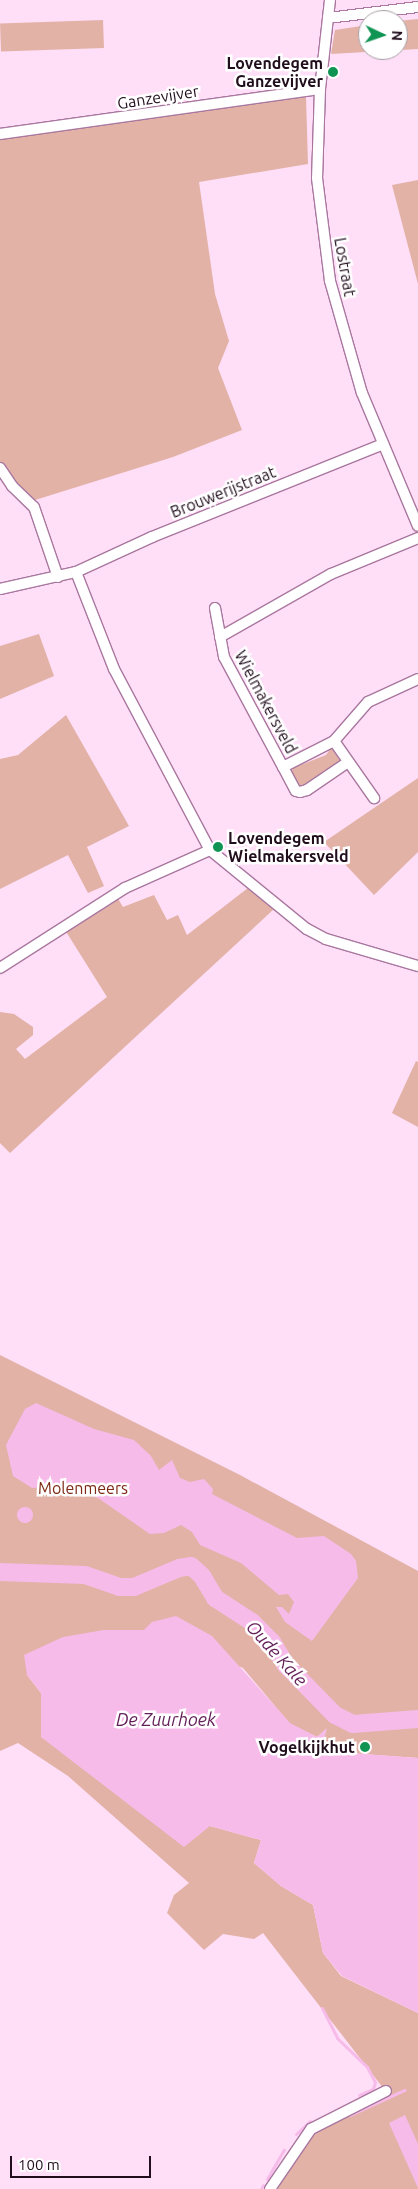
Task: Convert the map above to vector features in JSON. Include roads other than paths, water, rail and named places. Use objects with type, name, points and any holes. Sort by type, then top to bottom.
[{"type":"street","name":"Lostraat","points":[[330,0],[320,89],[317,178],[330,280],[348,353],[383,444],[418,526]]},
{"type":"street","points":[[328,18],[418,7]]},
{"type":"street","name":"Ganzevijver","points":[[0,134],[320,89]]},
{"type":"street","name":"Brouwerijstraat","points":[[0,589],[76,572],[152,537],[383,444]]},
{"type":"street","points":[[0,468],[12,486],[34,506],[58,577]]},
{"type":"street","points":[[220,637],[331,574],[418,538]]},
{"type":"street","points":[[76,572],[114,669],[210,850],[306,929],[326,939],[418,966]]},
{"type":"street","name":"Wielmakersveld","points":[[215,608],[224,657],[283,767],[334,741],[368,702],[418,679]]},
{"type":"street","points":[[334,741],[374,798]]},
{"type":"street","points":[[283,767],[296,792],[300,792],[307,790],[348,762]]},
{"type":"street","points":[[0,968],[124,888],[210,850]]},
{"type":"street","points":[[270,2189],[311,2129],[386,2091]]},
{"type":"water","name":"Molenmeers","points":[[36,1403],[94,1429],[134,1440],[151,1456],[159,1470],[172,1460],[180,1478],[190,1482],[204,1479],[213,1489],[212,1494],[297,1538],[324,1536],[351,1554],[356,1561],[358,1578],[312,1641],[285,1622],[276,1607],[282,1607],[289,1614],[294,1602],[288,1594],[279,1595],[241,1563],[200,1545],[192,1532],[181,1525],[164,1533],[150,1534],[98,1498],[66,1486],[32,1488],[13,1476],[6,1445],[25,1409]]},
{"type":"water","points":[[25,1507],[33,1515],[25,1523],[17,1515]]},
{"type":"water","name":"De Zuurhoek","points":[[176,1616],[212,1636],[290,1723],[317,1737],[327,1728],[323,1743],[335,1752],[418,1758],[418,2013],[342,1976],[323,1953],[313,1905],[281,1886],[254,1863],[261,1840],[210,1826],[184,1847],[41,1737],[41,1693],[27,1675],[24,1655],[63,1637],[104,1630],[144,1630],[152,1622]]},
{"type":"water","points":[[418,1713],[418,1724],[353,1724],[371,1715]]},
{"type":"water","points":[[405,2115],[418,2144],[418,2188],[389,2123]]},
{"type":"waterway","name":"Oude Kale","points":[[0,1572],[85,1575],[119,1587],[134,1587],[179,1568],[191,1566],[202,1576],[215,1598],[252,1622],[272,1642],[286,1665],[335,1715],[353,1724],[418,1719]]},
{"type":"waterway","points":[[322,2008],[337,2038],[367,2067],[375,2082],[373,2089],[359,2095]]},
{"type":"waterway","points":[[350,2115],[404,2090]]},
{"type":"waterway","points":[[296,2134],[310,2121]]},
{"type":"waterway","points":[[267,2179],[284,2150]]},
{"type":"waterway","points":[[261,2189],[263,2185]]},
{"type":"place","name":"Lovendegem Ganzevijver","points":[[333,72]]},
{"type":"place","name":"Lovendegem Wielmakersveld","points":[[218,847]]},
{"type":"place","name":"Vogelkijkhut","points":[[365,1747]]}]
